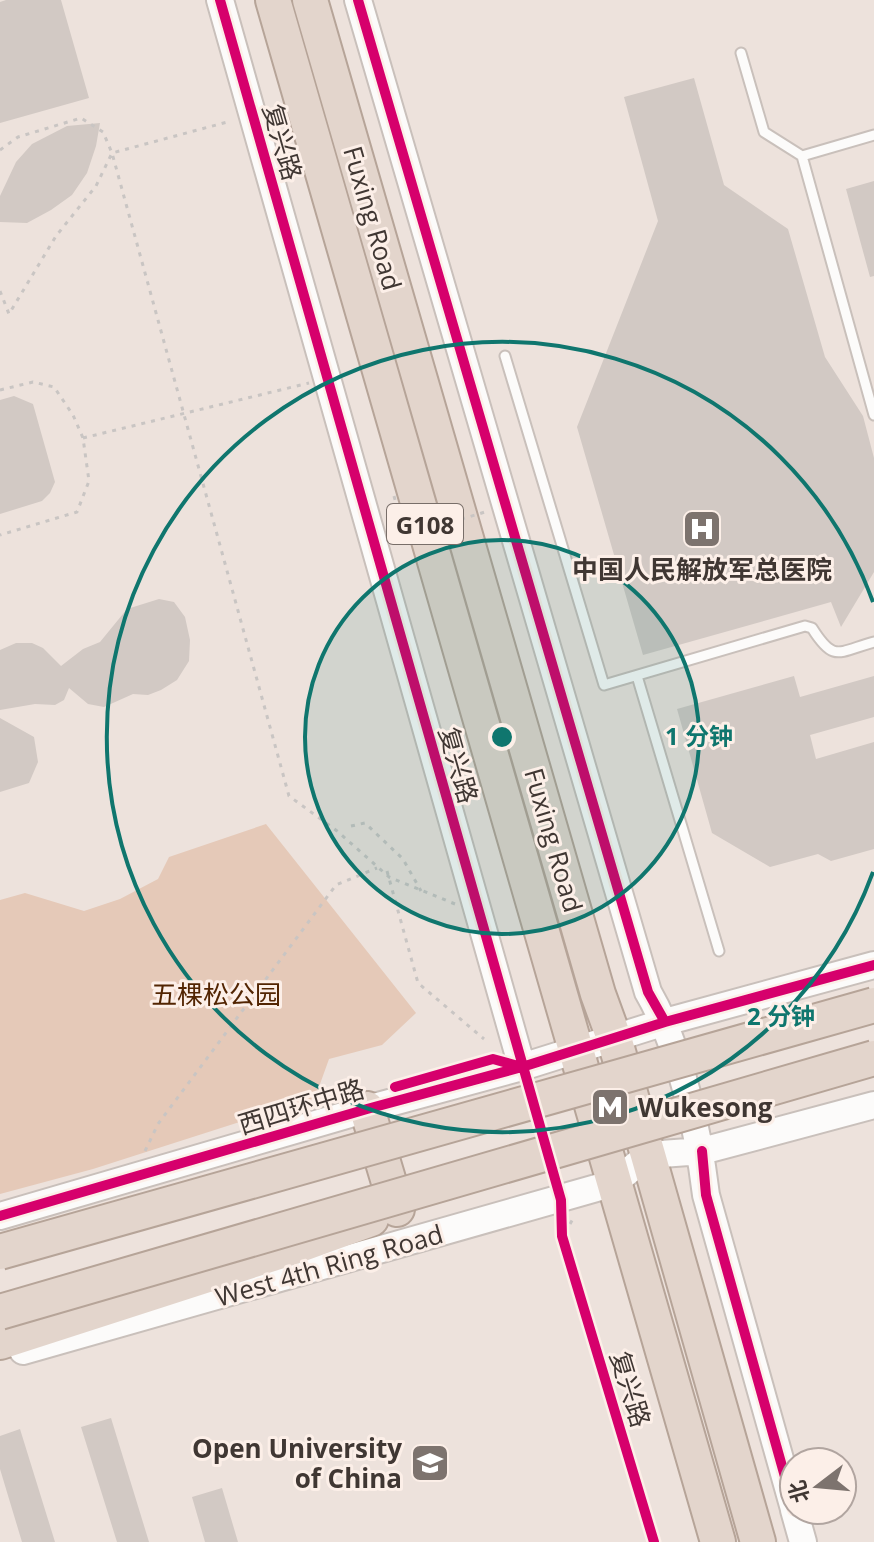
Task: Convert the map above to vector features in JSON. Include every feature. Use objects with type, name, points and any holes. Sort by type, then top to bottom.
[{"type":"highway","name":"Fuxing Road","points":[[273,0],[718,1542]]},
{"type":"highway","name":"Fuxing Road","points":[[310,0],[758,1542]]},
{"type":"highway","points":[[0,1252],[874,1005]]},
{"type":"highway","points":[[0,1312],[874,1058]]},
{"type":"highway","points":[[367,1109],[397,1209]]},
{"type":"highway","points":[[0,1342],[294,1247],[397,1209],[610,1169],[648,1155]]},
{"type":"street","name":"复兴路","points":[[220,0],[522,1067]]},
{"type":"street","points":[[358,0],[648,992],[665,1022],[702,1151],[706,1195],[778,1453]]},
{"type":"street","points":[[665,1022],[874,965]]},
{"type":"street","name":"西四环中路","points":[[0,1216],[522,1067],[665,1022]]},
{"type":"street","points":[[648,1155],[702,1151],[874,1105]]},
{"type":"street","name":"West 4th Ring Road","points":[[0,1357],[569,1213],[610,1169]]},
{"type":"lane","points":[[741,53],[764,132],[802,156],[874,415]]},
{"type":"lane","points":[[802,156],[874,135]]},
{"type":"lane","points":[[505,356],[604,685],[805,626],[812,628],[825,649],[835,652],[874,642]]},
{"type":"lane","points":[[637,676],[719,951]]},
{"type":"path","points":[[0,291],[9,314],[56,236],[96,186],[112,153],[253,115]]},
{"type":"path","points":[[0,150],[18,137],[81,118],[103,132],[112,153],[289,796],[337,831],[389,877],[478,912]]},
{"type":"path","points":[[83,438],[327,378]]},
{"type":"path","points":[[0,390],[33,382],[54,387],[73,415],[83,438],[89,481],[77,512],[0,535]]},
{"type":"path","points":[[394,496],[405,536],[485,512]]},
{"type":"path","points":[[351,826],[365,823],[403,859],[421,891]]},
{"type":"path","points":[[131,1179],[158,1124],[336,885],[378,868]]},
{"type":"path","points":[[387,871],[418,983],[484,1039]]},
{"type":"path","points":[[562,1236],[569,1213]]},
{"type":"green space","name":"五棵松公园","points":[[266,824],[416,1013],[382,1045],[329,1059],[315,1098],[93,1169],[0,1194],[0,900],[25,893],[84,911],[120,899],[158,879],[169,857]]},
{"type":"building","points":[[61,0],[89,98],[0,123],[0,2]]},
{"type":"building","points":[[694,78],[724,185],[788,229],[825,357],[863,416],[874,458],[874,572],[841,627],[831,602],[643,655],[577,427],[658,221],[624,97]]},
{"type":"building","points":[[100,123],[87,173],[72,195],[27,223],[0,222],[0,196],[16,162],[32,144],[67,126]]},
{"type":"building","points":[[874,181],[874,276],[870,277],[846,189]]},
{"type":"building","points":[[14,396],[33,404],[55,482],[42,501],[0,514],[0,400]]},
{"type":"building","points":[[159,599],[174,602],[185,617],[190,640],[189,661],[177,680],[148,695],[133,694],[104,707],[88,704],[69,688],[64,700],[55,705],[35,704],[0,710],[0,650],[16,643],[32,643],[43,648],[61,666],[83,649],[100,642],[127,609]]},
{"type":"building","points":[[794,676],[800,697],[874,676],[874,717],[810,735],[816,759],[874,742],[874,849],[831,861],[818,854],[770,867],[712,833],[677,709]]},
{"type":"building","points":[[0,718],[34,737],[38,762],[29,783],[0,792]]},
{"type":"building","points":[[111,1418],[149,1542],[117,1542],[81,1427]]},
{"type":"building","points":[[20,1429],[55,1542],[22,1542],[0,1469],[0,1436]]},
{"type":"building","points":[[222,1488],[238,1542],[205,1542],[192,1497]]},
{"type":"cycle path","points":[[220,0],[561,1200],[562,1236],[654,1542]]},
{"type":"cycle path","points":[[358,0],[648,992],[665,1022]]},
{"type":"cycle path","points":[[0,1216],[522,1067],[665,1022],[874,965]]},
{"type":"cycle path","points":[[395,1087],[493,1059],[522,1067]]},
{"type":"cycle path","points":[[702,1151],[706,1195],[778,1452]]},
{"type":"place","name":"中国人民解放军总医院","points":[[702,529]]},
{"type":"place","name":"Wukesong","points":[[610,1107]]},
{"type":"place","name":"Open University of China","points":[[430,1463]]}]
